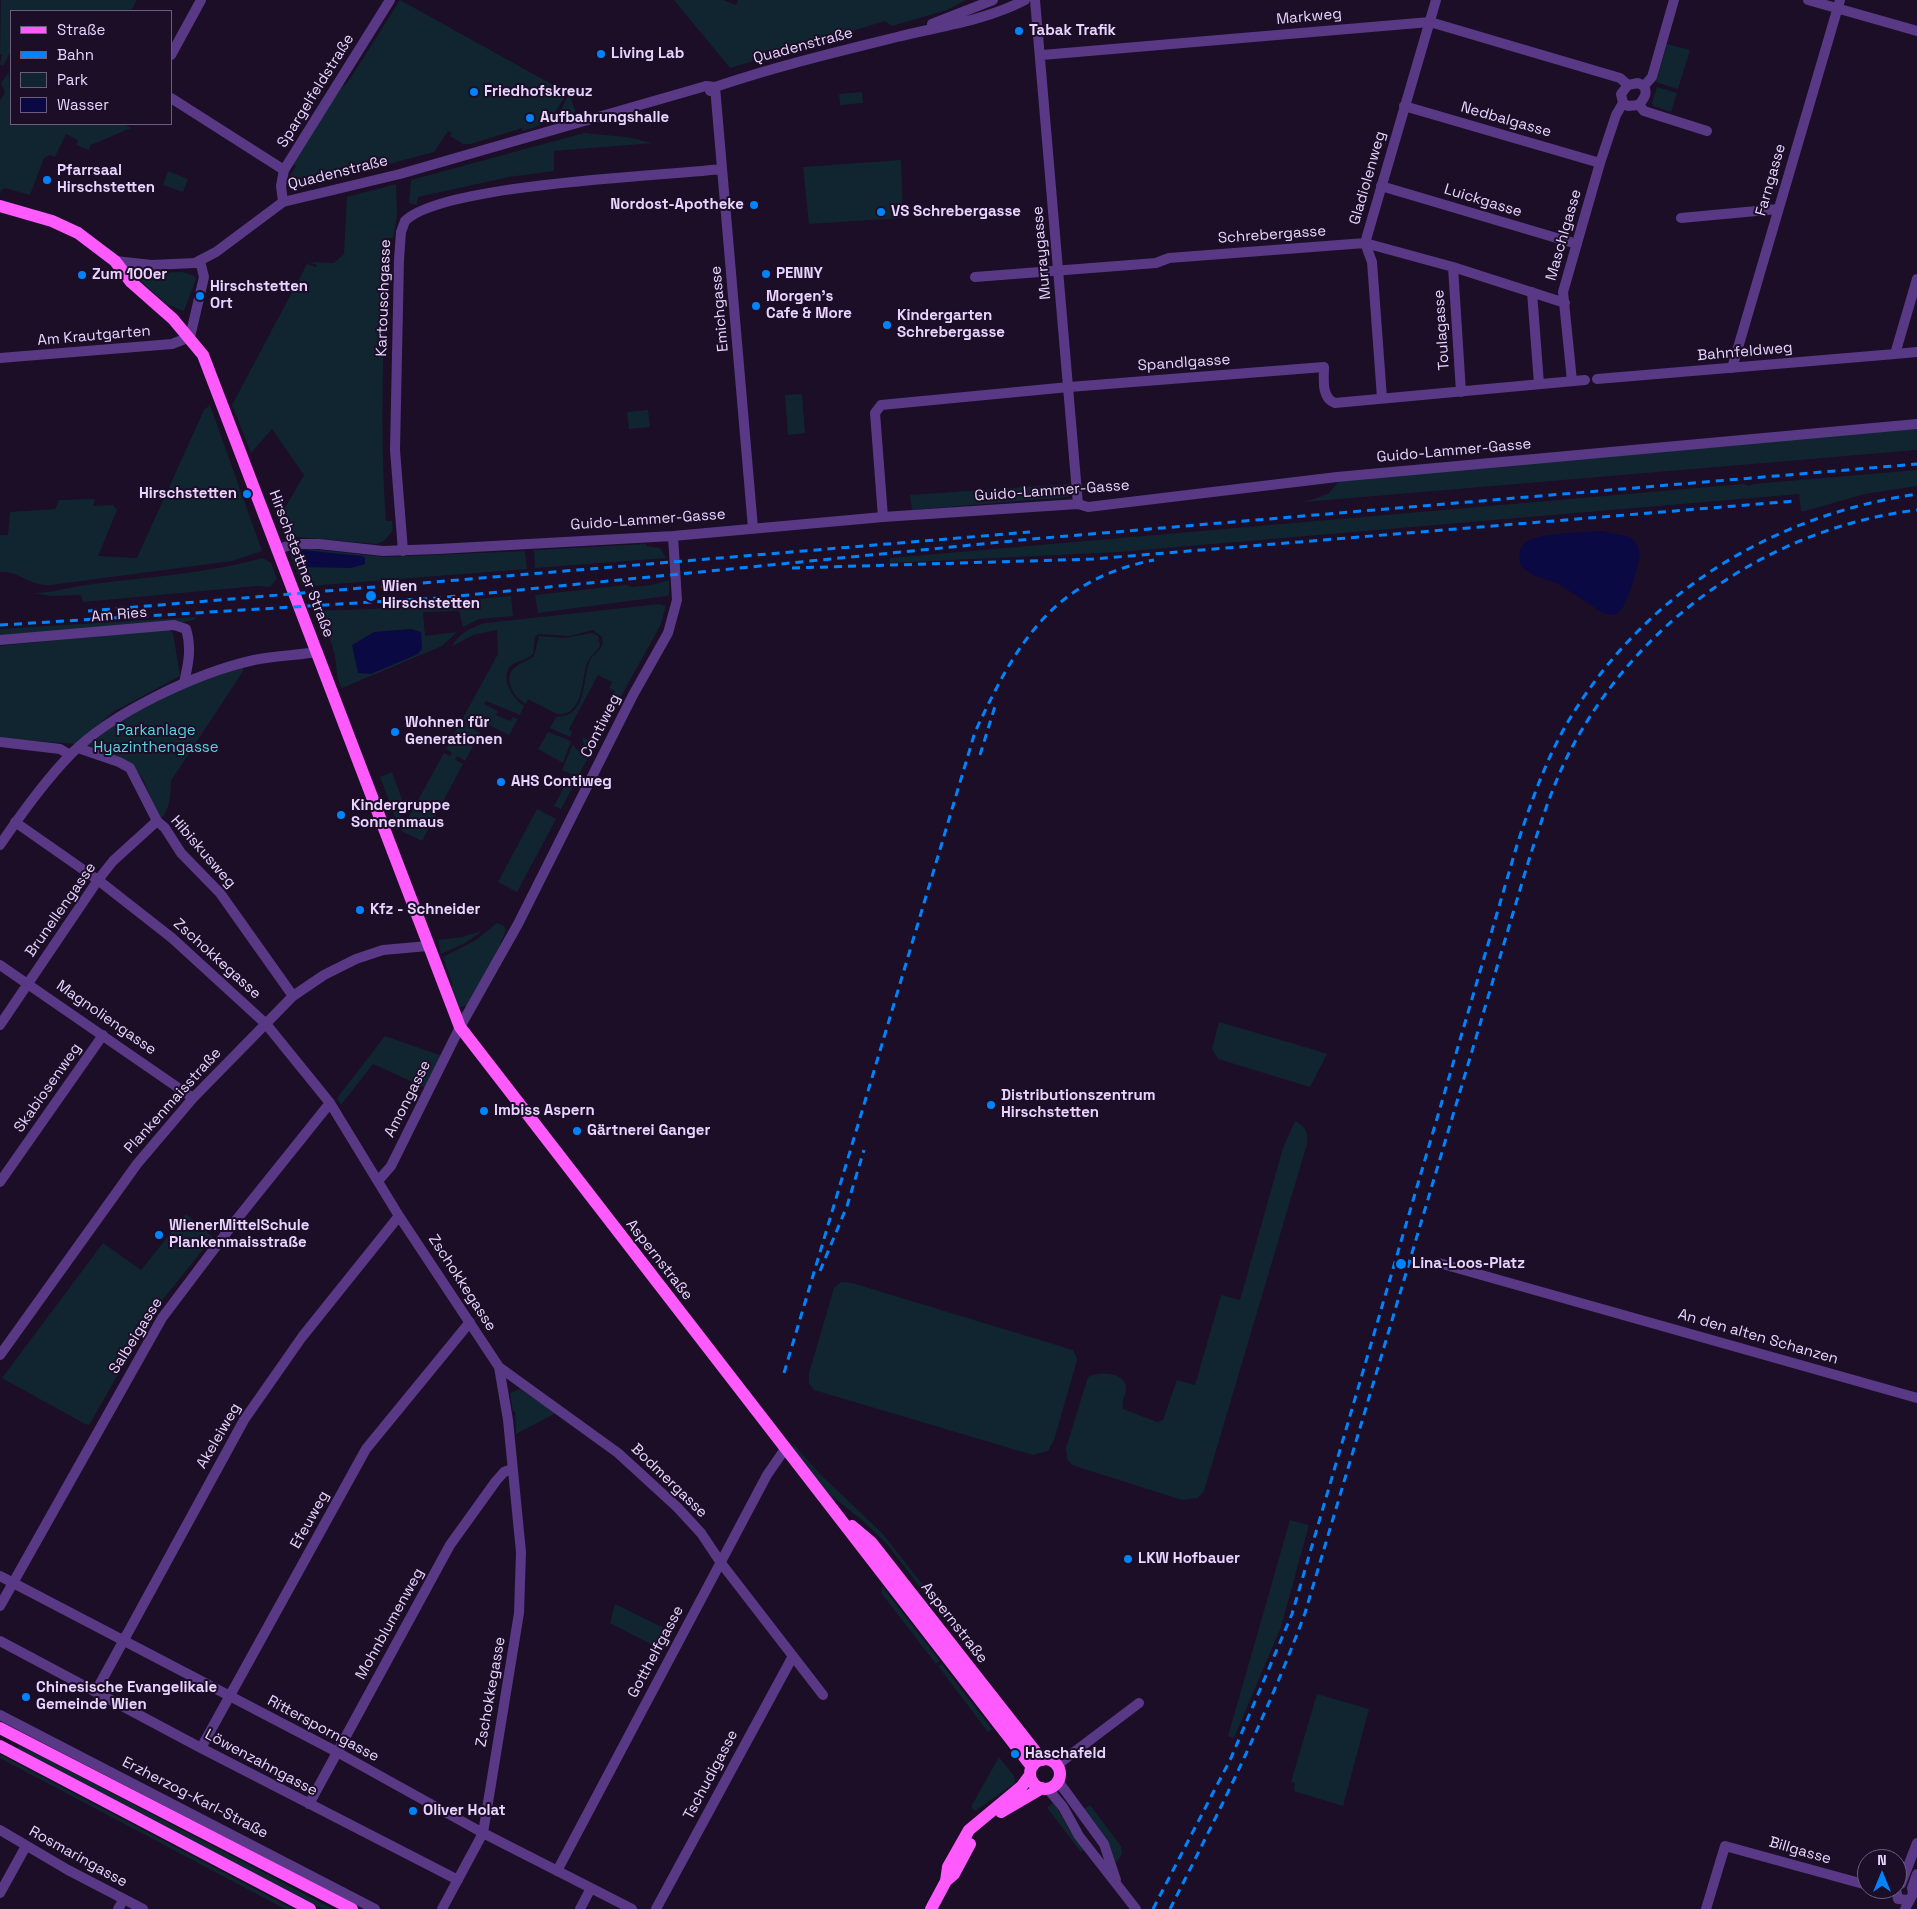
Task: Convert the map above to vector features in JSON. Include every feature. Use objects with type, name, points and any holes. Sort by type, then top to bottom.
[{"type":"main road","name":"Hirschstettner Straße","points":[[0,206],[52,221],[70,229],[115,261],[131,282],[190,337],[203,355],[460,1026]]},
{"type":"main road","name":"Aspernstraße","points":[[460,1026],[784,1449],[835,1511],[1035,1767],[1034,1784],[1049,1786],[1060,1773],[1056,1765]]},
{"type":"main road","name":"Erzherzog-Karl-Straße","points":[[0,1728],[352,1909]]},
{"type":"main road","points":[[0,1746],[310,1909]]},
{"type":"main road","points":[[946,1881],[948,1867],[968,1830],[1022,1786],[1035,1767],[1050,1760],[1056,1765]]},
{"type":"main road","points":[[930,1909],[946,1881],[954,1874],[974,1836],[982,1826],[1008,1807],[1049,1786]]},
{"type":"street","points":[[172,53],[201,0]]},
{"type":"street","name":"Spargelfeldstraße","points":[[283,202],[281,186],[284,170],[390,0]]},
{"type":"street","name":"Quadenstraße","points":[[898,37],[993,0]]},
{"type":"street","name":"Quadenstraße","points":[[115,261],[152,266],[188,264],[200,261],[283,202],[392,176],[697,89],[715,87],[771,70],[898,37],[959,24],[1005,10],[1025,0]]},
{"type":"street","name":"Murraygasse","points":[[1035,0],[1042,55],[1078,504]]},
{"type":"street","name":"Gladiolenweg","points":[[1382,398],[1372,262],[1365,243],[1436,0]]},
{"type":"street","points":[[1808,0],[1839,4],[1917,31]]},
{"type":"street","points":[[1644,86],[1652,78],[1672,1]]},
{"type":"street","name":"Farngasse","points":[[1732,368],[1839,4]]},
{"type":"street","name":"Markweg","points":[[1042,55],[1430,22],[1620,78],[1628,85]]},
{"type":"street","points":[[1638,83],[1644,86],[1646,91],[1645,97],[1639,105],[1628,106],[1623,103],[1621,94],[1628,85],[1638,83]]},
{"type":"street","name":"Emichgasse","points":[[715,87],[753,528]]},
{"type":"street","points":[[172,99],[284,170]]},
{"type":"street","name":"Maschlgasse","points":[[1572,381],[1563,292],[1600,163],[1616,115],[1623,103]]},
{"type":"street","points":[[1639,105],[1644,111],[1707,131]]},
{"type":"street","name":"Nedbalgasse","points":[[1404,106],[1600,163]]},
{"type":"street","name":"Kartouschgasse","points":[[403,551],[395,450],[400,251],[405,221],[424,210],[495,193],[722,169]]},
{"type":"street","name":"Luickgasse","points":[[1381,186],[1577,244]]},
{"type":"street","points":[[1681,218],[1778,209]]},
{"type":"street","name":"Schrebergasse","points":[[975,277],[1156,263],[1169,258],[1365,243],[1453,267],[1565,303]]},
{"type":"street","points":[[190,337],[204,277],[200,261]]},
{"type":"street","name":"Toulagasse","points":[[1453,267],[1461,392]]},
{"type":"street","points":[[1896,354],[1917,279]]},
{"type":"street","points":[[1532,292],[1539,384]]},
{"type":"street","name":"Am Krautgarten","points":[[0,358],[172,344],[190,337]]},
{"type":"street","name":"Bahnfeldweg","points":[[1597,379],[1917,352]]},
{"type":"street","name":"Spandlgasse","points":[[883,517],[875,413],[881,405],[1068,386],[1324,367],[1326,395],[1330,401],[1335,403],[1572,381]]},
{"type":"street","points":[[1572,381],[1586,380]]},
{"type":"street","name":"Guido-Lammer-Gasse","points":[[278,549],[294,544],[319,544],[383,551],[403,551],[673,536],[883,517],[1078,504],[1088,507],[1337,477],[1917,424]]},
{"type":"street","name":"Contiweg","points":[[460,1026],[518,924],[622,717],[672,624],[677,596],[673,536]]},
{"type":"street","name":"Am Ries","points":[[0,640],[174,625],[186,629],[189,641],[188,663],[184,684]]},
{"type":"street","points":[[0,845],[15,822],[74,752],[116,718],[184,684],[253,660],[318,652]]},
{"type":"street","name":"Hibiskusweg","points":[[0,742],[60,749],[119,762],[130,768],[157,821],[165,828],[181,853],[220,892],[293,996]]},
{"type":"street","name":"Brunellengasse","points":[[0,1025],[98,880],[113,861],[157,821]]},
{"type":"street","name":"Zschokkegasse","points":[[15,822],[98,880],[192,955],[266,1024],[330,1103],[399,1216],[499,1367],[508,1420],[521,1552],[519,1613],[483,1833],[442,1909]]},
{"type":"street","name":"Plankenmaisstraße","points":[[0,1355],[137,1164],[193,1098],[293,996],[324,975],[356,959],[383,950],[428,946]]},
{"type":"street","name":"Magnoliengasse","points":[[0,965],[29,983],[193,1098]]},
{"type":"street","name":"Amongasse","points":[[378,1181],[391,1166],[460,1026]]},
{"type":"street","name":"Skabiosenweg","points":[[0,1182],[103,1034]]},
{"type":"street","name":"Salbeigasse","points":[[0,1606],[162,1318],[233,1224],[330,1103]]},
{"type":"street","name":"Akeleiweg","points":[[96,1691],[244,1420],[302,1337],[399,1216]]},
{"type":"street","name":"An den alten Schanzen","points":[[1439,1263],[1917,1398]]},
{"type":"street","name":"Efeuweg","points":[[201,1748],[366,1449],[470,1322]]},
{"type":"street","name":"Bodmergasse","points":[[499,1367],[618,1453],[677,1507],[701,1533],[721,1563],[824,1695]]},
{"type":"street","name":"Gotthelfgasse","points":[[557,1871],[767,1475],[784,1449]]},
{"type":"street","name":"Mohnblumenweg","points":[[309,1804],[450,1545],[496,1481],[504,1472],[512,1469]]},
{"type":"street","name":"Rittersporngasse","points":[[0,1576],[337,1752],[483,1833],[632,1909]]},
{"type":"street","name":"Löwenzahngasse","points":[[0,1641],[201,1748],[458,1880]]},
{"type":"street","name":"Tschudigasse","points":[[656,1909],[793,1656]]},
{"type":"street","points":[[1056,1765],[1139,1703]]},
{"type":"street","name":"Erzherzog-Karl-Straße","points":[[0,1715],[374,1909]]},
{"type":"street","name":"Aspernstraße","points":[[1049,1786],[1080,1836],[1136,1909]]},
{"type":"street","name":"Aspernstraße","points":[[1049,1786],[1104,1844],[1117,1883]]},
{"type":"street","name":"Rosmaringasse","points":[[0,1830],[143,1909]]},
{"type":"street","points":[[1907,1879],[1917,1843]]},
{"type":"street","points":[[0,1893],[26,1846]]},
{"type":"street","name":"Billgasse","points":[[1706,1909],[1725,1846],[1857,1882]]},
{"type":"street","points":[[1907,1888],[1917,1874]]},
{"type":"street","points":[[580,1909],[591,1888]]},
{"type":"street","points":[[118,1909],[124,1899]]},
{"type":"green space","points":[[1,0],[137,0],[132,10],[10,10],[10,53],[3,66],[0,64],[2,55],[0,54]]},
{"type":"green space","points":[[400,0],[564,91],[565,96],[549,120],[532,128],[523,131],[522,128],[471,144],[463,144],[450,136],[452,133],[448,131],[434,152],[294,189],[288,179],[296,166],[293,164],[340,89],[348,82]]},
{"type":"green space","points":[[674,0],[723,0],[736,5],[738,0],[966,0],[947,10],[892,26],[885,21],[730,68]]},
{"type":"green space","points":[[1667,44],[1690,50],[1678,89],[1656,82]]},
{"type":"green space","points":[[9,72],[10,125],[126,125],[131,128],[91,145],[89,150],[76,145],[78,140],[66,134],[55,157],[50,155],[44,158],[30,195],[5,188],[1,190],[0,196],[0,101],[5,92],[1,83]]},
{"type":"green space","points":[[1657,87],[1677,93],[1671,112],[1654,106],[1652,103]]},
{"type":"green space","points":[[862,92],[863,103],[840,105],[839,94]]},
{"type":"green space","points":[[569,94],[575,110],[574,116],[555,122]]},
{"type":"green space","points":[[584,133],[626,137],[653,143],[554,151],[554,171],[509,177],[418,197],[417,205],[409,203],[411,180]]},
{"type":"green space","points":[[901,160],[903,218],[809,224],[803,167]]},
{"type":"green space","points":[[168,171],[188,179],[183,192],[163,185]]},
{"type":"green space","points":[[396,184],[397,216],[393,238],[387,238],[383,380],[386,521],[392,521],[393,530],[384,541],[377,544],[287,536],[278,520],[304,475],[272,429],[251,453],[232,405],[307,264],[316,267],[317,265],[309,262],[334,263],[344,254],[347,197]]},
{"type":"green space","points":[[183,272],[195,276],[196,279],[184,311],[166,304],[141,281],[140,277],[144,273]]},
{"type":"green space","points":[[802,394],[805,433],[788,435],[785,395]]},
{"type":"green space","points":[[210,405],[262,551],[232,561],[51,585],[37,584],[13,573],[0,572],[0,535],[8,535],[10,512],[55,509],[59,500],[95,499],[93,506],[113,505],[117,510],[98,556],[137,558],[204,410]]},
{"type":"green space","points":[[648,410],[650,427],[629,429],[627,412]]},
{"type":"green space","points":[[1917,428],[1917,450],[1304,502],[1328,494],[1339,481]]},
{"type":"green space","points":[[1917,470],[1917,486],[1865,494],[1805,511],[1801,511],[1799,494],[1119,552],[890,563],[890,558],[1743,484],[1750,486],[1753,484]]},
{"type":"green space","points":[[1069,484],[1071,492],[1067,497],[912,510],[910,495]]},
{"type":"green space","points":[[646,544],[646,546],[660,548],[666,558],[535,568],[534,550]]},
{"type":"green space","points":[[311,549],[385,557],[525,551],[527,569],[304,588],[290,556],[298,550]]},
{"type":"green space","points":[[263,558],[271,563],[277,579],[270,587],[257,586],[83,602],[81,595],[52,596],[33,593],[200,571]]},
{"type":"green space","points":[[669,580],[669,595],[667,596],[538,613],[535,595],[626,585],[632,587],[652,585]]},
{"type":"green space","points":[[511,596],[513,616],[479,619],[463,627],[459,611],[423,612],[425,636],[457,632],[442,646],[342,688],[330,639],[321,621],[313,611],[374,609]]},
{"type":"green space","points":[[659,604],[666,606],[660,626],[592,749],[584,745],[582,737],[588,740],[615,691],[609,688],[612,682],[598,675],[569,729],[572,732],[570,737],[550,728],[556,717],[566,715],[578,705],[582,697],[589,663],[602,645],[602,637],[593,630],[570,636],[538,634],[535,637],[533,654],[512,665],[506,675],[512,693],[524,706],[520,715],[486,701],[484,704],[498,711],[496,715],[510,721],[513,717],[518,719],[509,735],[485,723],[481,730],[473,726],[472,728],[480,733],[465,761],[457,756],[455,760],[463,764],[422,841],[401,831],[444,753],[450,756],[452,753],[446,749],[498,654],[497,630],[473,635],[453,646],[462,634],[471,628],[486,623]]},
{"type":"green space","points":[[196,617],[194,620],[180,623],[0,638],[0,629]]},
{"type":"green space","points":[[167,629],[173,633],[180,676],[113,712],[76,744],[5,739],[0,746],[0,646]]},
{"type":"green space","points":[[592,633],[598,636],[600,646],[588,661],[580,694],[573,709],[566,713],[557,714],[528,699],[526,704],[518,698],[510,684],[510,674],[515,667],[534,656],[539,636],[564,638]]},
{"type":"green space","name":"Parkanlage Hyazinthengasse","points":[[243,667],[243,671],[171,781],[168,806],[160,820],[143,779],[135,769],[88,745],[131,713],[180,689]]},
{"type":"green space","points":[[548,732],[571,741],[563,763],[538,749]]},
{"type":"green space","points":[[573,744],[576,749],[589,756],[561,809],[554,806],[571,774],[562,770]]},
{"type":"green space","points":[[392,772],[405,808],[397,822],[380,777]]},
{"type":"green space","points":[[537,809],[556,819],[517,892],[498,882]]},
{"type":"green space","points":[[497,923],[504,926],[506,930],[502,940],[467,1005],[459,1008],[449,988],[453,986],[443,957],[476,940]]},
{"type":"green space","points":[[482,931],[465,943],[441,954],[438,940],[462,937]]},
{"type":"green space","points":[[1219,1022],[1327,1054],[1310,1087],[1218,1059],[1212,1049]]},
{"type":"green space","points":[[385,1036],[442,1056],[426,1088],[373,1064],[341,1105],[337,1098]]},
{"type":"green space","points":[[1295,1121],[1306,1130],[1307,1144],[1204,1491],[1198,1498],[1182,1500],[1072,1465],[1067,1459],[1066,1448],[1088,1377],[1098,1374],[1116,1375],[1124,1381],[1126,1386],[1123,1409],[1157,1422],[1163,1420],[1177,1380],[1195,1385],[1221,1295],[1240,1300],[1283,1148]]},
{"type":"green space","points":[[186,1214],[213,1237],[157,1307],[89,1425],[2,1378],[103,1243],[141,1270]]},
{"type":"green space","points":[[841,1282],[852,1283],[1073,1350],[1077,1359],[1076,1364],[1054,1440],[1048,1451],[1033,1455],[814,1390],[809,1383],[809,1373],[834,1288]]},
{"type":"green space","points":[[520,1389],[556,1413],[516,1434],[515,1411],[513,1411],[510,1393]]},
{"type":"green space","points":[[794,1445],[821,1475],[883,1534],[947,1616],[944,1618],[886,1543],[863,1521],[828,1493],[791,1447]]},
{"type":"green space","points":[[1290,1520],[1309,1525],[1281,1627],[1234,1738],[1228,1736]]},
{"type":"green space","points":[[882,1586],[940,1661],[936,1664],[882,1594]]},
{"type":"green space","points":[[615,1604],[672,1632],[662,1650],[610,1623]]},
{"type":"green space","points":[[942,1664],[992,1729],[988,1732],[938,1666]]},
{"type":"green space","points":[[1317,1694],[1369,1709],[1343,1806],[1294,1791],[1295,1783],[1291,1782]]},
{"type":"green space","points":[[19,1746],[333,1909],[325,1909],[309,1903],[17,1749]]},
{"type":"green space","points":[[1,1755],[293,1909],[285,1909],[0,1758]]},
{"type":"green space","points":[[999,1757],[1014,1776],[1015,1783],[975,1811],[972,1809],[972,1805]]},
{"type":"green space","points":[[1054,1802],[1070,1831],[1084,1849],[1081,1852],[1048,1809]]},
{"type":"green space","points":[[1090,1805],[1121,1846],[1122,1854],[1116,1863],[1106,1839],[1083,1809]]},
{"type":"water","points":[[1601,531],[1630,537],[1639,550],[1636,573],[1629,594],[1621,610],[1616,614],[1603,613],[1559,584],[1533,575],[1521,566],[1519,557],[1521,549],[1530,540],[1549,535]]},
{"type":"water","points":[[303,550],[362,556],[365,558],[365,564],[351,568],[301,567],[297,564],[294,556]]},
{"type":"water","points":[[411,629],[421,632],[422,649],[418,654],[371,674],[358,673],[352,645],[374,632]]},
{"type":"railway","points":[[0,625],[438,598],[1032,539],[1917,464]]},
{"type":"railway","points":[[1153,1909],[1231,1758],[1292,1614],[1517,845],[1540,781],[1553,750],[1569,720],[1600,674],[1635,634],[1674,598],[1717,567],[1763,541],[1812,521],[1863,505],[1917,494]]},
{"type":"railway","points":[[792,568],[1093,559],[1795,501]]},
{"type":"railway","points":[[1170,1909],[1259,1726],[1305,1613],[1527,866],[1551,795],[1569,753],[1597,705],[1631,662],[1670,623],[1713,589],[1760,560],[1810,537],[1862,520],[1917,510]]},
{"type":"railway","points":[[88,611],[1030,532]]},
{"type":"railway","points":[[784,1373],[975,732],[1006,671],[1023,644],[1042,620],[1063,600],[1089,583],[1119,570],[1154,560]]},
{"type":"railway","points":[[980,755],[996,703]]},
{"type":"railway","points":[[820,1271],[847,1206],[864,1150]]},
{"type":"place","name":"Tabak Trafik","points":[[1019,31]]},
{"type":"place","name":"Living Lab","points":[[601,54]]},
{"type":"place","name":"Friedhofskreuz","points":[[474,92]]},
{"type":"place","name":"Aufbahrungshalle","points":[[530,118]]},
{"type":"place","name":"Pfarrsaal Hirschstetten","points":[[47,180]]},
{"type":"place","name":"Nordost-Apotheke","points":[[754,205]]},
{"type":"place","name":"VS Schrebergasse","points":[[881,212]]},
{"type":"place","name":"PENNY","points":[[766,274]]},
{"type":"place","name":"Zum 100er","points":[[82,275]]},
{"type":"place","name":"Hirschstetten Ort","points":[[200,296]]},
{"type":"place","name":"Morgen's Cafe & More","points":[[756,306]]},
{"type":"place","name":"Kindergarten Schrebergasse","points":[[887,325]]},
{"type":"place","name":"Hirschstetten","points":[[247,494]]},
{"type":"place","name":"Wien Hirschstetten","points":[[371,596]]},
{"type":"place","name":"Wohnen für Generationen","points":[[395,732]]},
{"type":"place","name":"AHS Contiweg","points":[[501,782]]},
{"type":"place","name":"Kindergruppe Sonnenmaus","points":[[341,815]]},
{"type":"place","name":"Kfz - Schneider","points":[[360,910]]},
{"type":"place","name":"Distributionszentrum Hirschstetten","points":[[991,1105]]},
{"type":"place","name":"Imbiss Aspern","points":[[484,1111]]},
{"type":"place","name":"Gärtnerei Ganger","points":[[577,1131]]},
{"type":"place","name":"WienerMittelSchule Plankenmaisstraße","points":[[159,1235]]},
{"type":"place","name":"Lina-Loos-Platz","points":[[1401,1264]]},
{"type":"place","name":"LKW Hofbauer","points":[[1128,1559]]},
{"type":"place","name":"Chinesische Evangelikale Gemeinde Wien","points":[[26,1697]]},
{"type":"place","name":"Haschafeld","points":[[1015,1754]]},
{"type":"place","name":"Oliver Holat","points":[[413,1811]]}]
